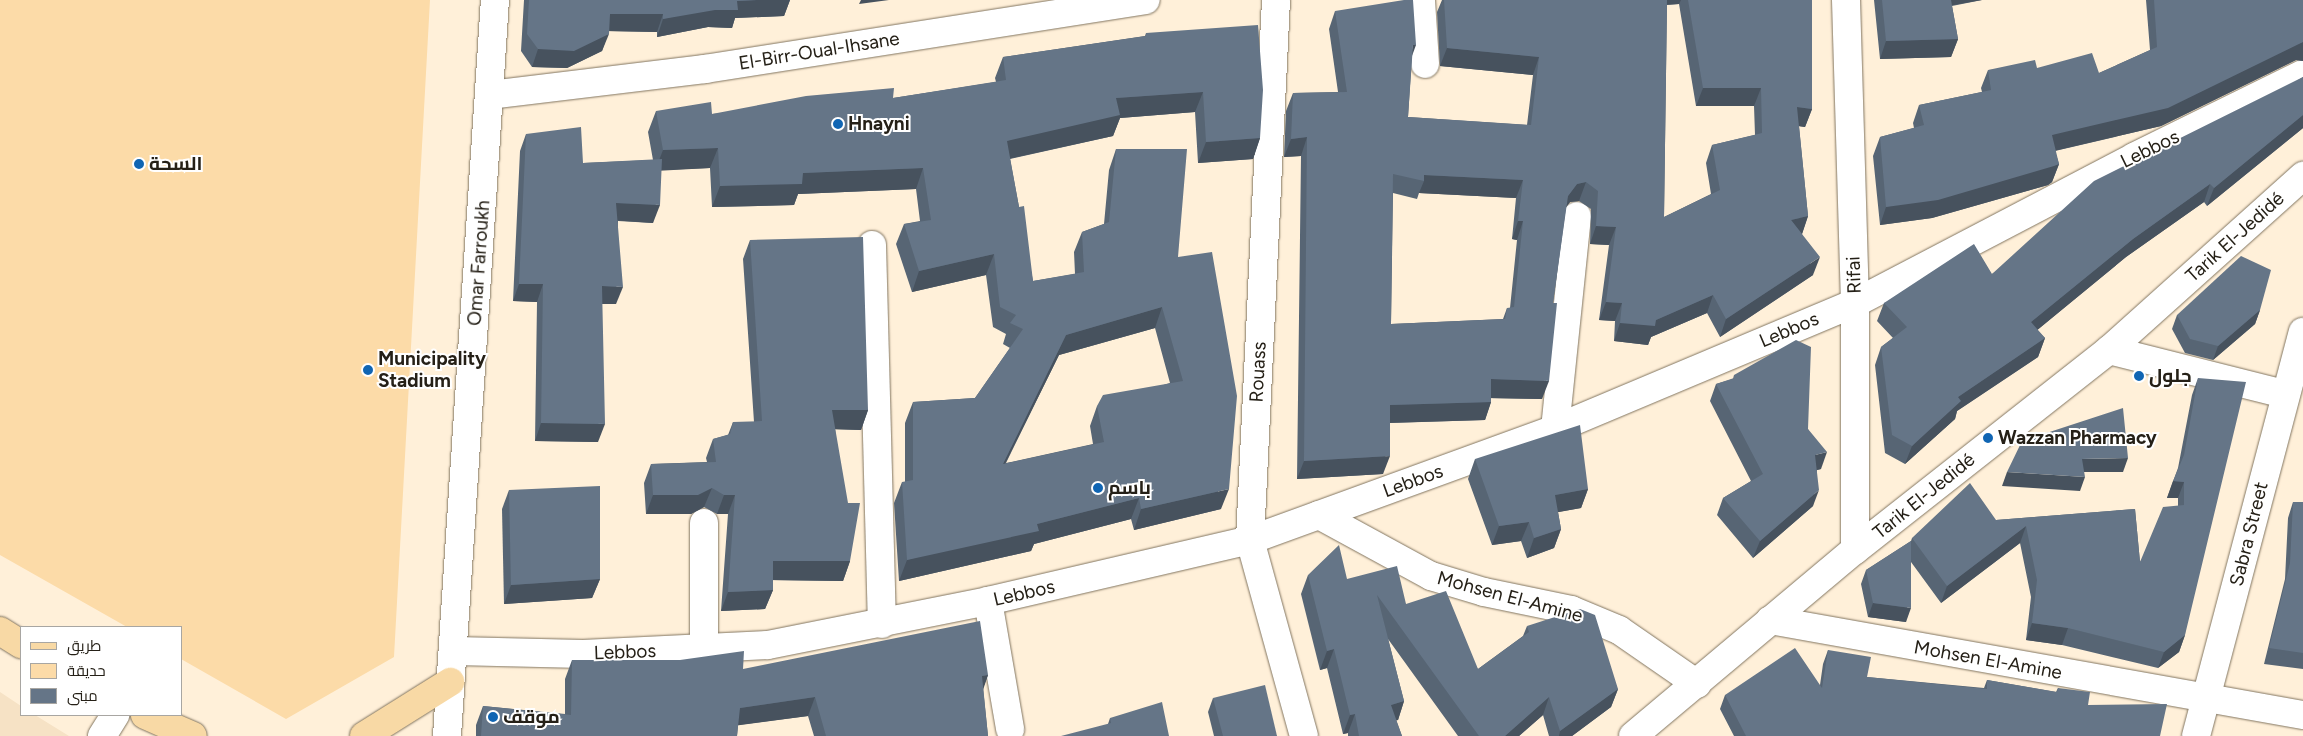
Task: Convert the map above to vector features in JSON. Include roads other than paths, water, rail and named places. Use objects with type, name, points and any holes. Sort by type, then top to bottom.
[{"type":"main road","points":[[0,631],[20,643]]},
{"type":"main road","points":[[364,736],[450,682]]},
{"type":"main road","points":[[147,716],[193,736]]},
{"type":"street","name":"Omar Farroukh","points":[[448,736],[450,682],[455,651],[495,0]]},
{"type":"street","name":"El-Birr-Oual-Ihsane","points":[[490,95],[706,69],[1146,0]]},
{"type":"street","name":"Rouass","points":[[1276,0],[1250,540],[1304,736]]},
{"type":"street","points":[[1421,0],[1425,64]]},
{"type":"street","name":"Rifai","points":[[1846,0],[1855,303],[1855,550]]},
{"type":"street","name":"Lebbos","points":[[455,651],[583,654],[768,645],[882,624],[988,601],[1250,540],[1555,429],[1855,303],[2134,157],[2303,74]]},
{"type":"street","name":"Tarik El-Jedidé","points":[[1633,736],[1855,550],[2109,350],[2303,176]]},
{"type":"street","points":[[1555,429],[1578,216]]},
{"type":"street","points":[[872,245],[882,624]]},
{"type":"street","name":"Sabra Street","points":[[2196,736],[2207,700],[2284,394],[2303,332]]},
{"type":"street","points":[[2109,350],[2284,394]]},
{"type":"street","name":"Mohsen El-Amine","points":[[1319,515],[1431,576],[1484,592],[1571,610],[1619,630],[1697,684]]},
{"type":"street","points":[[704,523],[704,648]]},
{"type":"street","points":[[988,601],[1010,729]]},
{"type":"street","name":"Mohsen El-Amine","points":[[1770,620],[2207,700],[2303,714]]},
{"type":"street","points":[[102,736],[114,716]]},
{"type":"place","name":"Hnayni","points":[[838,124]]},
{"type":"place","name":"السحة","points":[[139,164]]},
{"type":"place","name":"Municipality Stadium","points":[[368,370]]},
{"type":"place","name":"جلول","points":[[2139,376]]},
{"type":"place","name":"Wazzan Pharmacy","points":[[1988,438]]},
{"type":"place","name":"باسم","points":[[1098,488]]},
{"type":"place","name":"موقف","points":[[493,717]]}]
